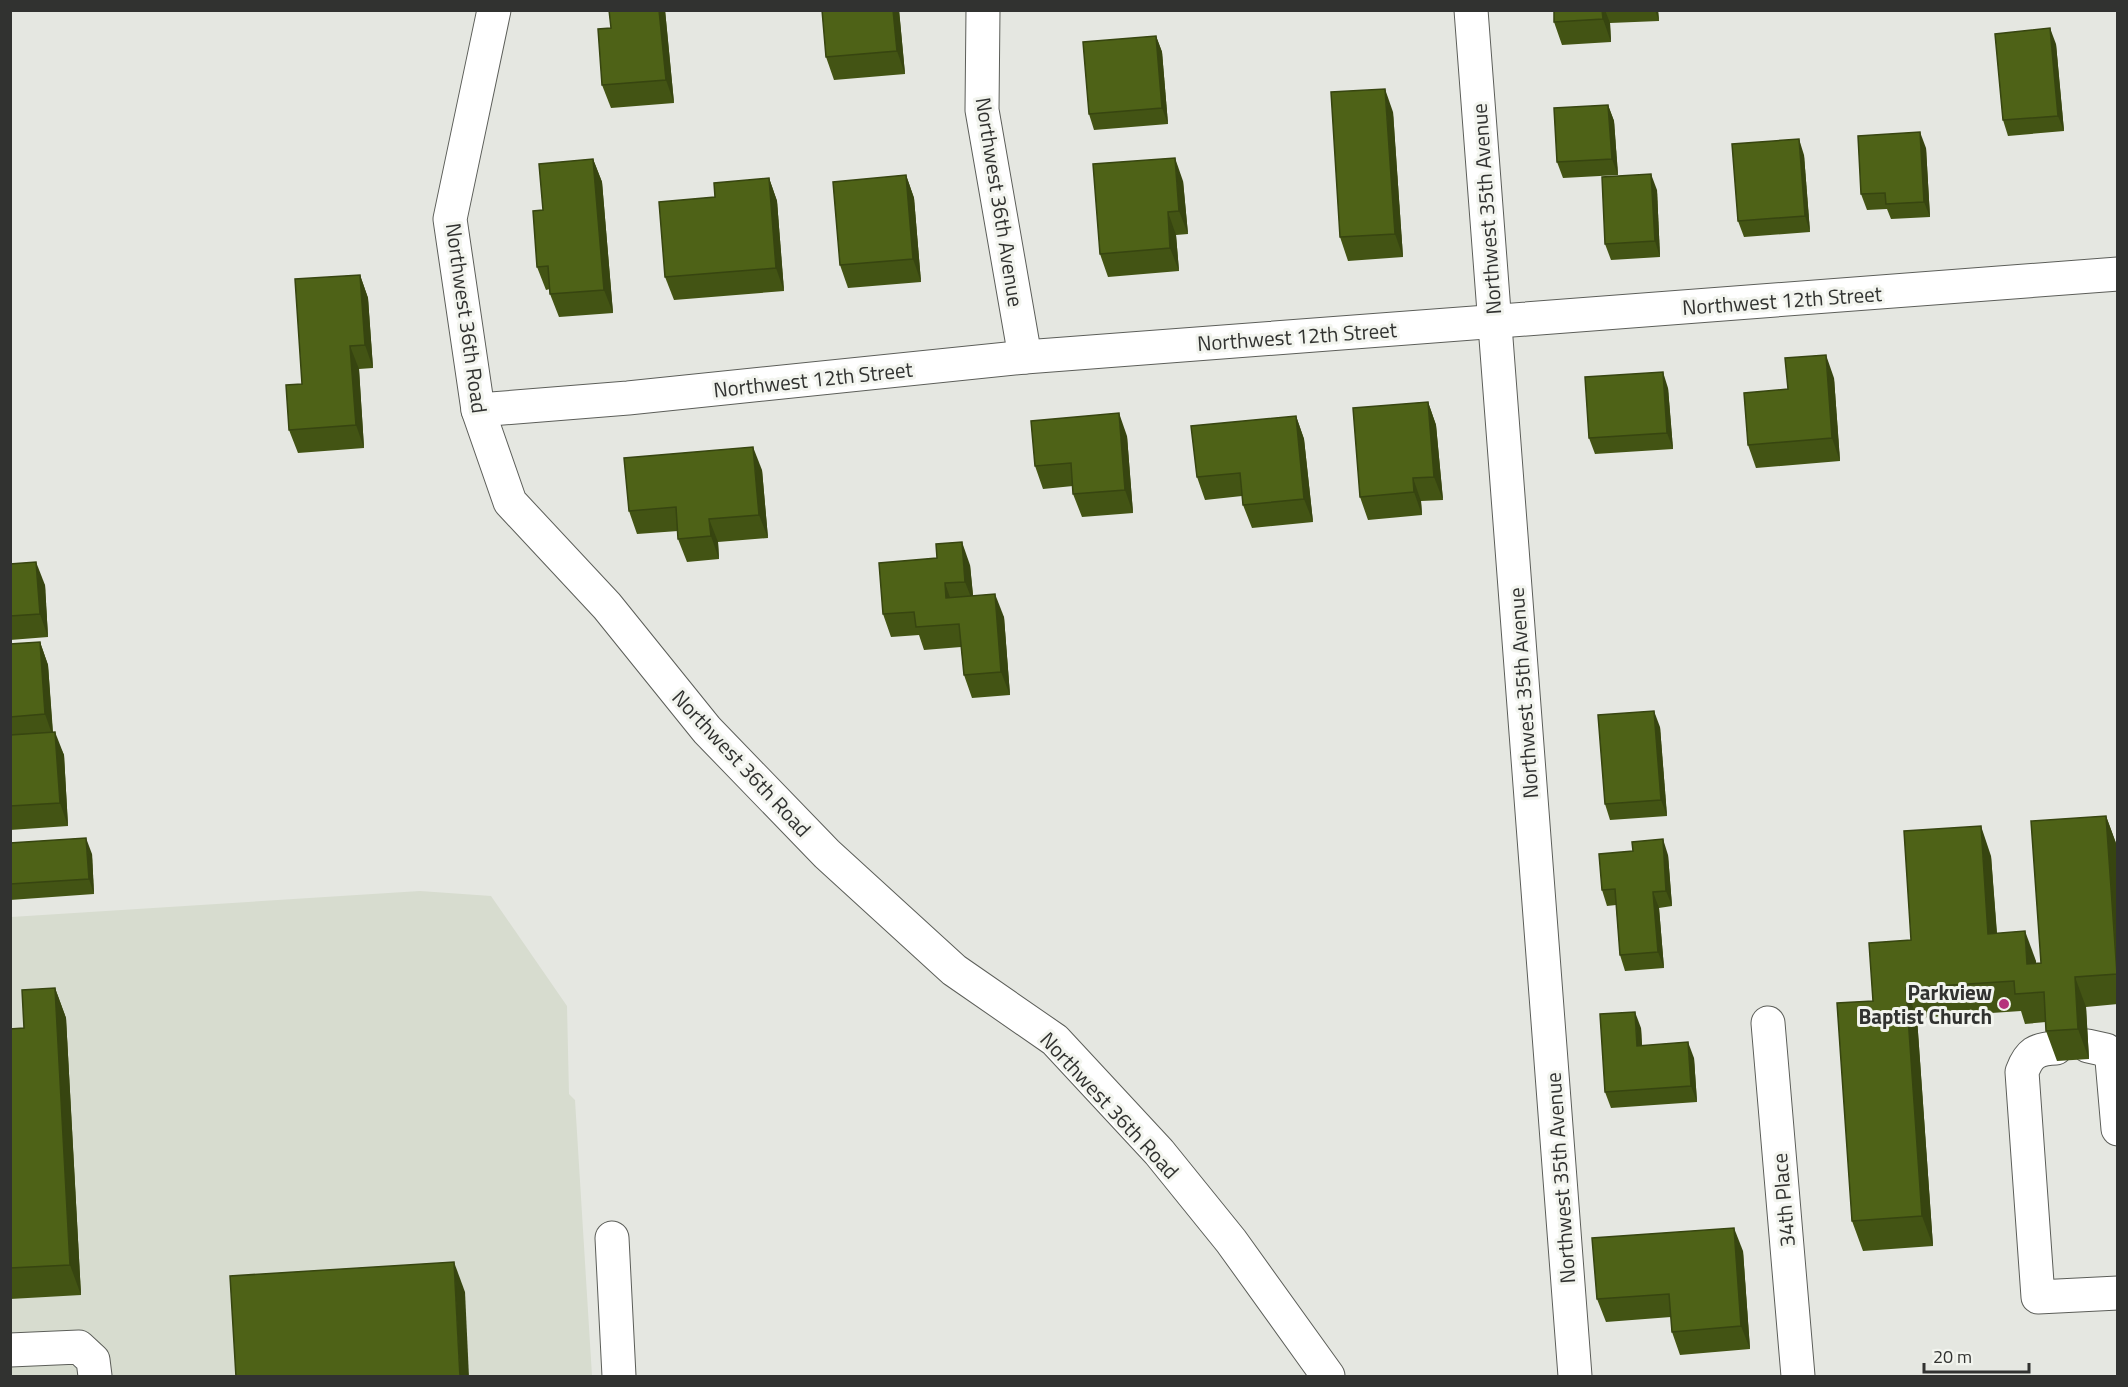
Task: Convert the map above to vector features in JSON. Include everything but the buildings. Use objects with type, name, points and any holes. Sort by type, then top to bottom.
[{"type":"street","name":"Northwest 36th Road","points":[[494,10],[450,219],[478,410],[510,502],[607,606],[707,730],[827,854],[954,970],[1055,1040],[1160,1152],[1231,1241],[1328,1377]]},
{"type":"street","name":"Northwest 36th Avenue","points":[[983,10],[982,110],[1025,357]]},
{"type":"street","name":"Northwest 35th Avenue","points":[[1471,10],[1575,1377]]},
{"type":"street","name":"Northwest 12th Street","points":[[478,410],[628,398],[1025,357],[2118,274]]},
{"type":"street","name":"34th Place","points":[[1768,1023],[1798,1377]]},
{"type":"street","points":[[2088,1046],[2106,1050],[2112,1060],[2118,1129]]},
{"type":"street","points":[[2056,1048],[2039,1049],[2028,1057],[2022,1072],[2038,1297],[2118,1293]]},
{"type":"street","points":[[612,1238],[619,1377]]},
{"type":"street","points":[[10,1350],[79,1347],[93,1360],[95,1377]]},
{"type":"shaded area","points":[[420,891],[491,896],[567,1006],[569,1094],[575,1100],[592,1376],[11,1376],[11,917]]},
{"type":"place","name":"Parkview Baptist Church","points":[[2004,1004]]}]
